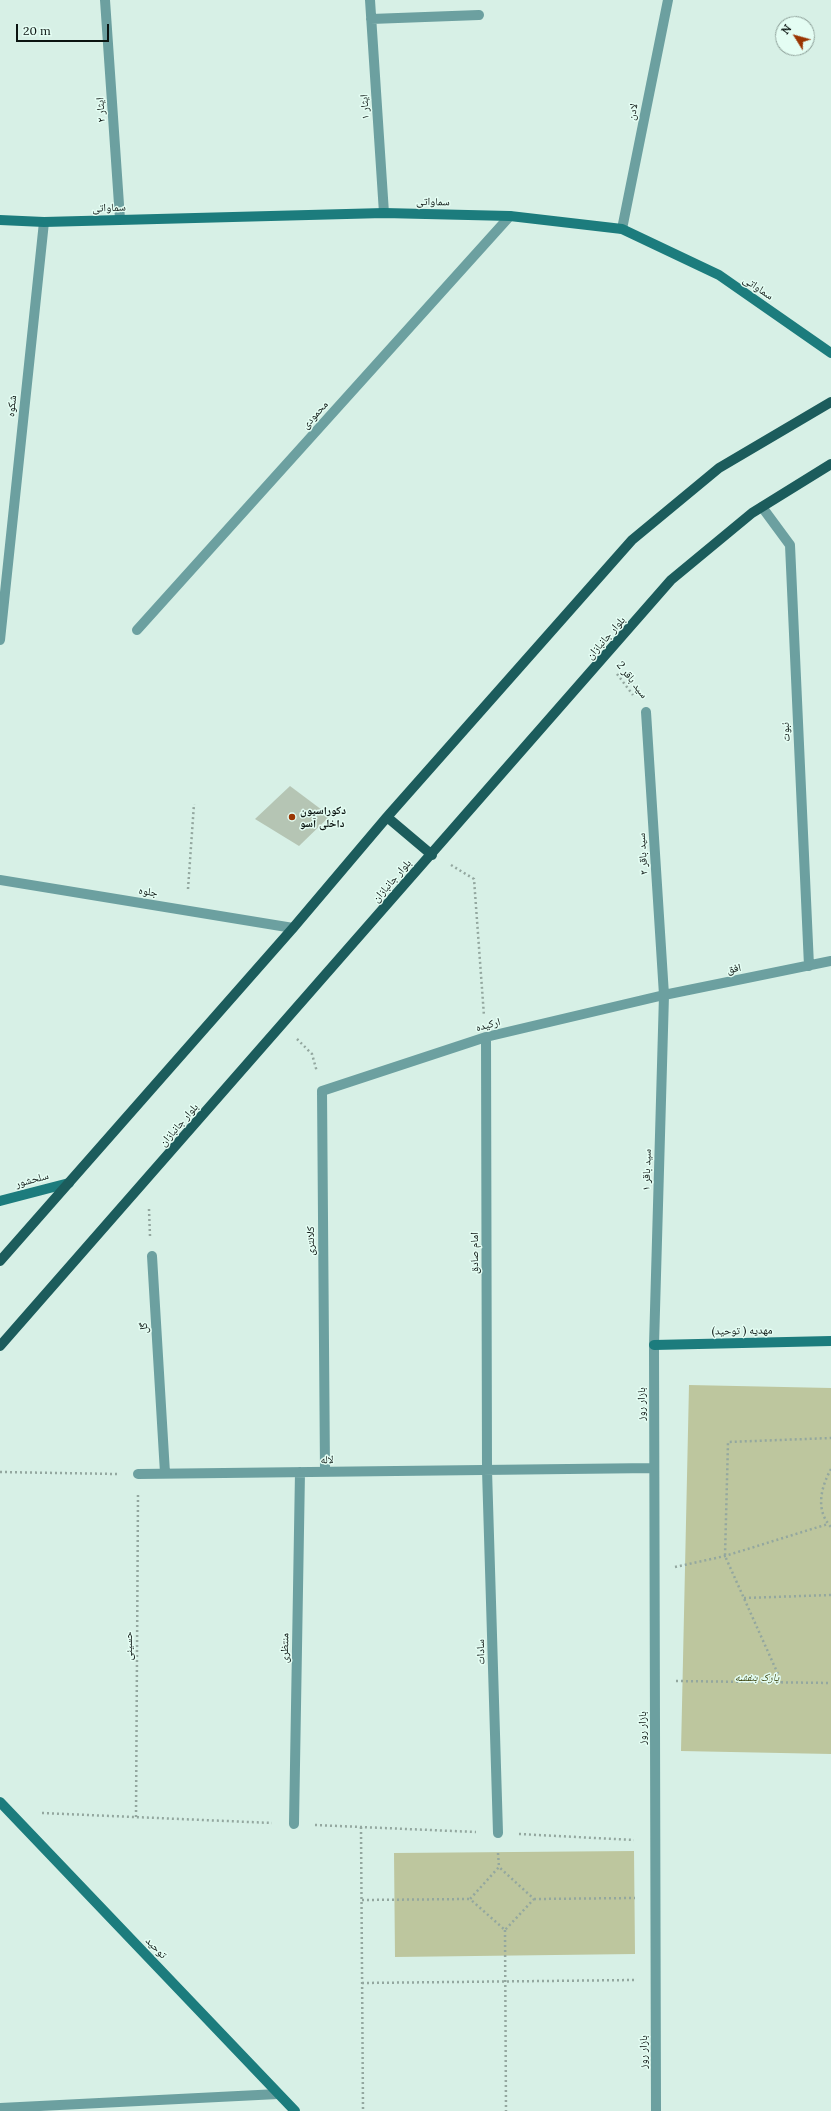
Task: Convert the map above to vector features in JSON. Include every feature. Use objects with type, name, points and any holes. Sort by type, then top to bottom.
[{"type":"main road","points":[[0,1261],[293,928],[387,817],[632,540],[719,468],[831,402]]},
{"type":"main road","name":"بلوار جانبازان","points":[[0,1346],[605,658],[671,580],[762,507],[831,464]]},
{"type":"main road","points":[[387,817],[432,855]]},
{"type":"street","name":"ایثار ۲","points":[[105,0],[120,219]]},
{"type":"street","name":"ایثار ۱","points":[[370,0],[384,213]]},
{"type":"street","name":"لادن","points":[[622,229],[668,0]]},
{"type":"street","points":[[371,19],[479,15]]},
{"type":"street","name":"سماواتی","points":[[0,220],[44,222],[384,213],[510,216],[622,229],[719,275],[831,353]]},
{"type":"street","name":"محمودی","points":[[137,630],[510,216]]},
{"type":"street","name":"شکوه","points":[[0,640],[44,222]]},
{"type":"street","name":"نبوت","points":[[762,507],[790,545],[809,966]]},
{"type":"street","name":"سید باقر ۲","points":[[646,712],[664,996]]},
{"type":"street","name":"جلوه","points":[[0,880],[293,928]]},
{"type":"street","name":"افق","points":[[664,996],[831,961]]},
{"type":"street","name":"ارکیده","points":[[322,1091],[486,1037],[664,996]]},
{"type":"street","name":"سید باقر ۱","points":[[654,1345],[664,996]]},
{"type":"street","name":"امام صادق","points":[[486,1037],[487,1470]]},
{"type":"street","name":"کلانتری","points":[[322,1091],[325,1472]]},
{"type":"street","name":"سلحشور","points":[[0,1201],[70,1183]]},
{"type":"street","name":"گل","points":[[152,1256],[165,1474]]},
{"type":"street","name":"مهدیه ( توحید)","points":[[654,1345],[831,1341]]},
{"type":"street","name":"بازار روز","points":[[654,1345],[656,2111]]},
{"type":"street","name":"لاله","points":[[138,1474],[654,1468]]},
{"type":"street","name":"سادات","points":[[487,1470],[498,1833]]},
{"type":"street","name":"منتظری","points":[[294,1824],[300,1472]]},
{"type":"street","name":"توحید","points":[[0,1802],[294,2111]]},
{"type":"street","points":[[0,2108],[278,2094]]},
{"type":"street","points":[[145,2100],[145,2111]]},
{"type":"path","name":"سید باقر 2","points":[[605,658],[646,712]]},
{"type":"path","points":[[187,910],[194,804]]},
{"type":"path","points":[[432,855],[474,879],[486,1037]]},
{"type":"path","points":[[283,1024],[312,1054],[322,1091]]},
{"type":"path","points":[[146,1180],[152,1256]]},
{"type":"path","points":[[782,1682],[725,1556],[728,1442],[831,1438]]},
{"type":"path","points":[[831,1469],[823,1483],[821,1504],[828,1524],[831,1527]]},
{"type":"path","points":[[0,1472],[138,1474]]},
{"type":"path","name":"حسینی","points":[[136,1817],[138,1474]]},
{"type":"path","points":[[655,1571],[725,1556],[828,1524]]},
{"type":"path","points":[[744,1598],[831,1595]]},
{"type":"path","points":[[655,1681],[831,1684]]},
{"type":"path","points":[[9,1812],[498,1833],[656,1842]]},
{"type":"path","points":[[361,1827],[363,2111]]},
{"type":"path","points":[[470,1899],[499,1867],[534,1899],[655,1898]]},
{"type":"path","points":[[362,1900],[470,1899],[505,1930]]},
{"type":"path","points":[[506,2111],[505,1930],[534,1899]]},
{"type":"path","points":[[362,1983],[656,1980]]},
{"type":"green space","name":"پارک بنفشه","points":[[689,1385],[831,1388],[831,1754],[681,1751]]},
{"type":"green space","points":[[634,1851],[635,1954],[395,1957],[394,1853]]},
{"type":"building","name":"دکوراسیون داخلی آسو","points":[[290,786],[330,816],[299,846],[255,819]]},
{"type":"place","name":"دکوراسیون داخلی آسو","points":[[292,817]]}]
